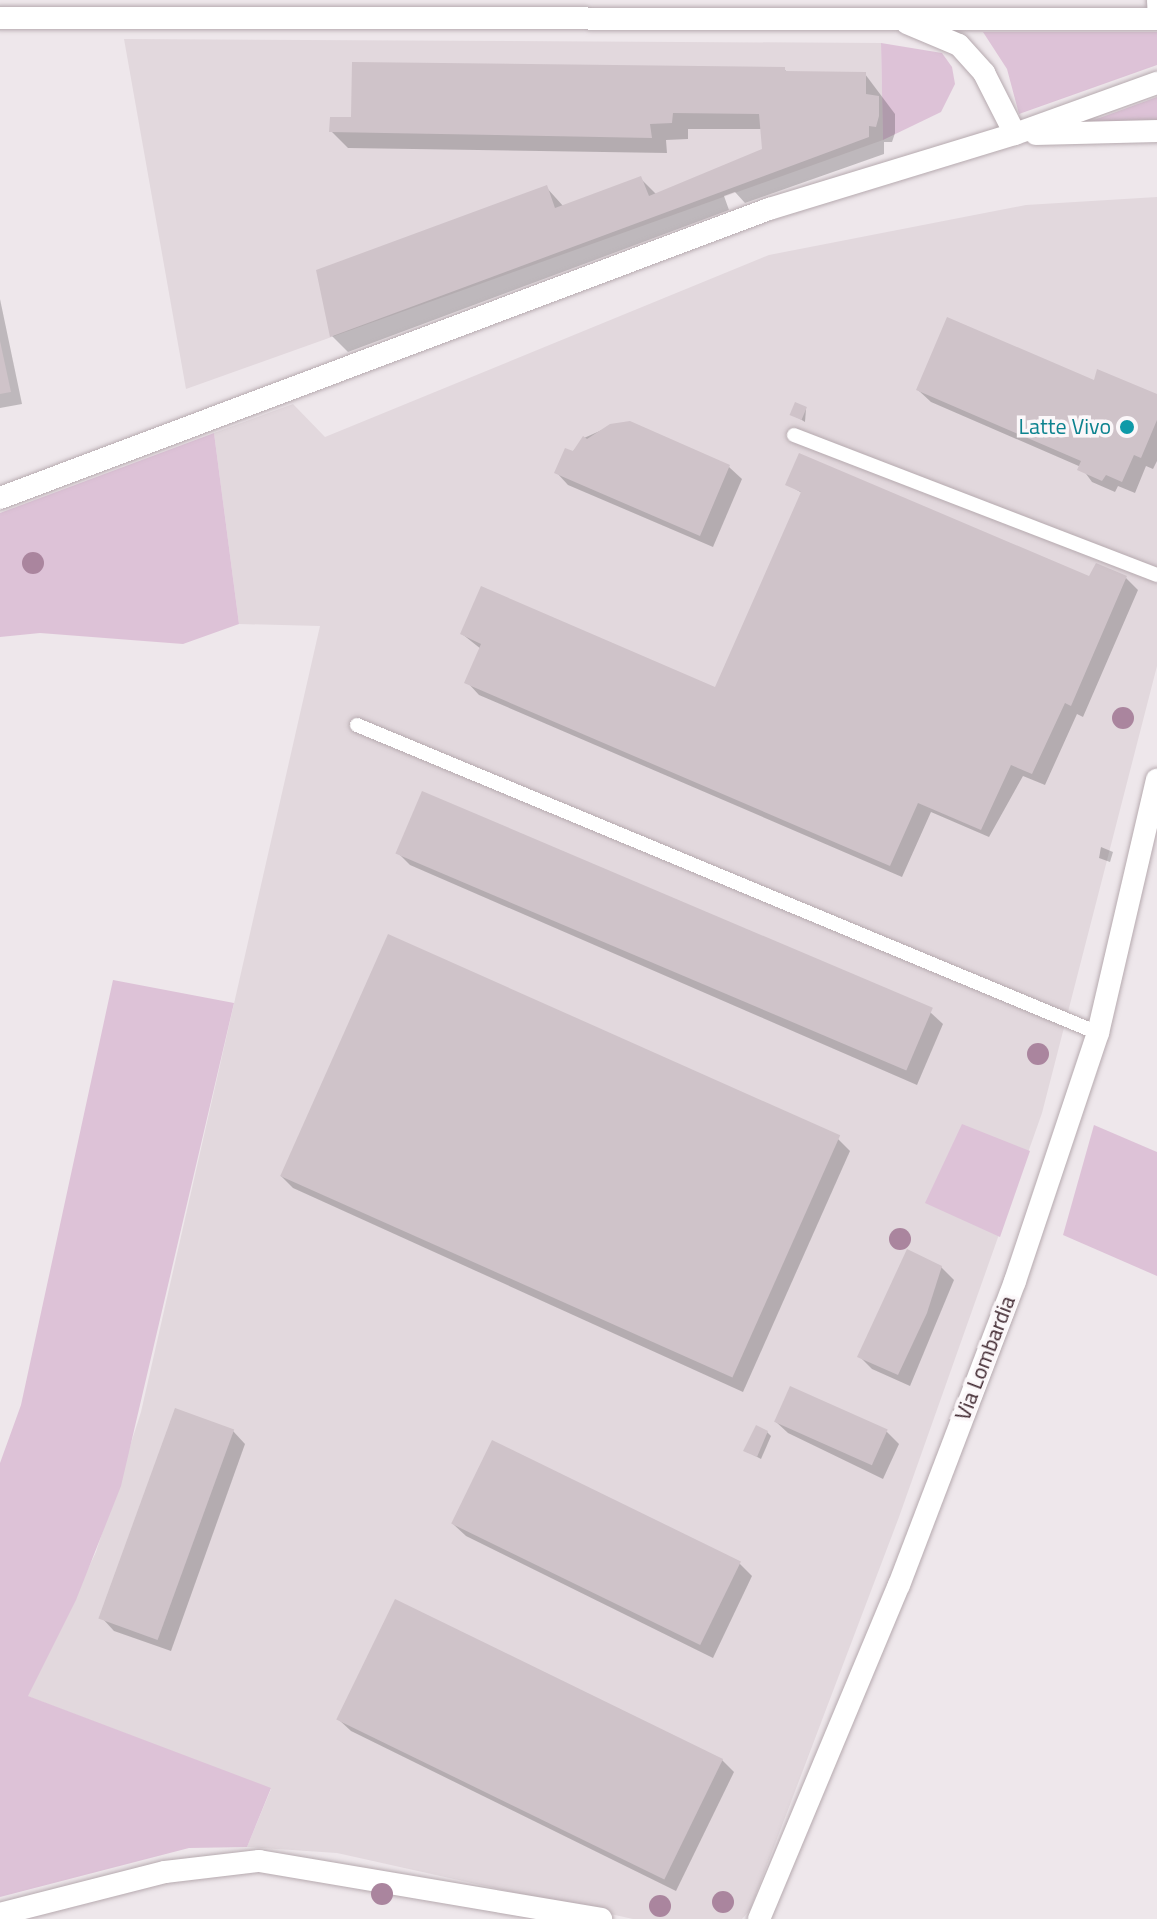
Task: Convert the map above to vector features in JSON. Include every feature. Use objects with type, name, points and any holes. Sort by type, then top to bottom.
[{"type":"street","points":[[0,18],[659,9],[898,19],[1156,13]]},
{"type":"street","points":[[898,19],[959,45],[984,73],[1015,134]]},
{"type":"street","points":[[0,498],[769,209],[1015,134],[1157,83]]},
{"type":"street","points":[[1015,134],[1157,131]]},
{"type":"street","name":"Via Lombardia","points":[[759,1919],[921,1527],[1015,1281],[1098,1033],[1157,780]]},
{"type":"street","points":[[0,1914],[165,1872],[259,1861],[601,1919]]},
{"type":"lane","points":[[794,435],[1157,575]]},
{"type":"lane","points":[[357,725],[1098,1033]]},
{"type":"shaded area","points":[[983,32],[1157,32],[1157,65],[1019,114],[1007,69]]},
{"type":"shaded area","points":[[124,39],[881,43],[883,140],[186,389]]},
{"type":"shaded area","points":[[881,43],[942,53],[952,67],[955,84],[941,112],[883,140]]},
{"type":"shaded area","points":[[1157,97],[1157,120],[1083,124]]},
{"type":"shaded area","points":[[1157,197],[1157,666],[1042,1113],[899,1517],[750,1910],[742,1919],[633,1919],[337,1853],[247,1847],[271,1789],[27,1696],[96,1552],[141,1412],[320,626],[239,624],[214,433],[293,404],[325,437],[769,255],[1026,205]]},
{"type":"shaded area","points":[[214,433],[239,624],[183,644],[40,633],[0,637],[0,513]]},
{"type":"shaded area","points":[[113,980],[234,1003],[121,1486],[76,1600],[28,1696],[271,1788],[247,1847],[189,1848],[0,1897],[0,1463],[21,1405]]},
{"type":"shaded area","points":[[962,1124],[1030,1151],[1000,1237],[925,1203]]},
{"type":"shaded area","points":[[1094,1125],[1157,1152],[1157,1276],[1063,1235]]},
{"type":"building","points":[[352,62],[785,67],[785,71],[866,72],[866,94],[879,96],[879,116],[876,127],[869,126],[869,137],[330,337],[316,270],[547,185],[555,208],[641,176],[649,196],[762,149],[759,114],[673,113],[672,123],[650,124],[652,138],[329,132],[330,117],[351,117]]},
{"type":"building","points":[[947,317],[1094,380],[1097,369],[1157,394],[1157,420],[1141,458],[1134,455],[1122,482],[1106,475],[1102,481],[1077,470],[1081,461],[916,390]]},
{"type":"building","points":[[0,341],[11,392],[0,394]]},
{"type":"building","points":[[795,402],[807,407],[801,420],[790,415]]},
{"type":"building","points":[[630,421],[730,465],[700,536],[554,473],[565,448],[573,451],[583,436],[587,439],[610,424]]},
{"type":"building","points":[[799,453],[1089,576],[1096,563],[1127,576],[1071,706],[1065,703],[1032,774],[1011,765],[981,830],[918,803],[890,866],[464,683],[481,644],[460,634],[481,586],[715,687],[801,492],[785,485]]},
{"type":"building","points":[[422,791],[933,1008],[906,1070],[395,854]]},
{"type":"building","points":[[388,934],[840,1135],[732,1377],[280,1176]]},
{"type":"building","points":[[907,1249],[942,1266],[927,1313],[898,1375],[857,1357]]},
{"type":"building","points":[[790,1386],[888,1430],[872,1465],[774,1422]]},
{"type":"building","points":[[175,1408],[234,1430],[158,1640],[98,1618]]},
{"type":"building","points":[[756,1425],[768,1431],[757,1457],[743,1451]]},
{"type":"building","points":[[492,1440],[741,1561],[700,1645],[451,1524]]},
{"type":"building","points":[[395,1599],[723,1759],[664,1879],[336,1719]]},
{"type":"place","name":"Latte Vivo","points":[[1127,427]]}]
